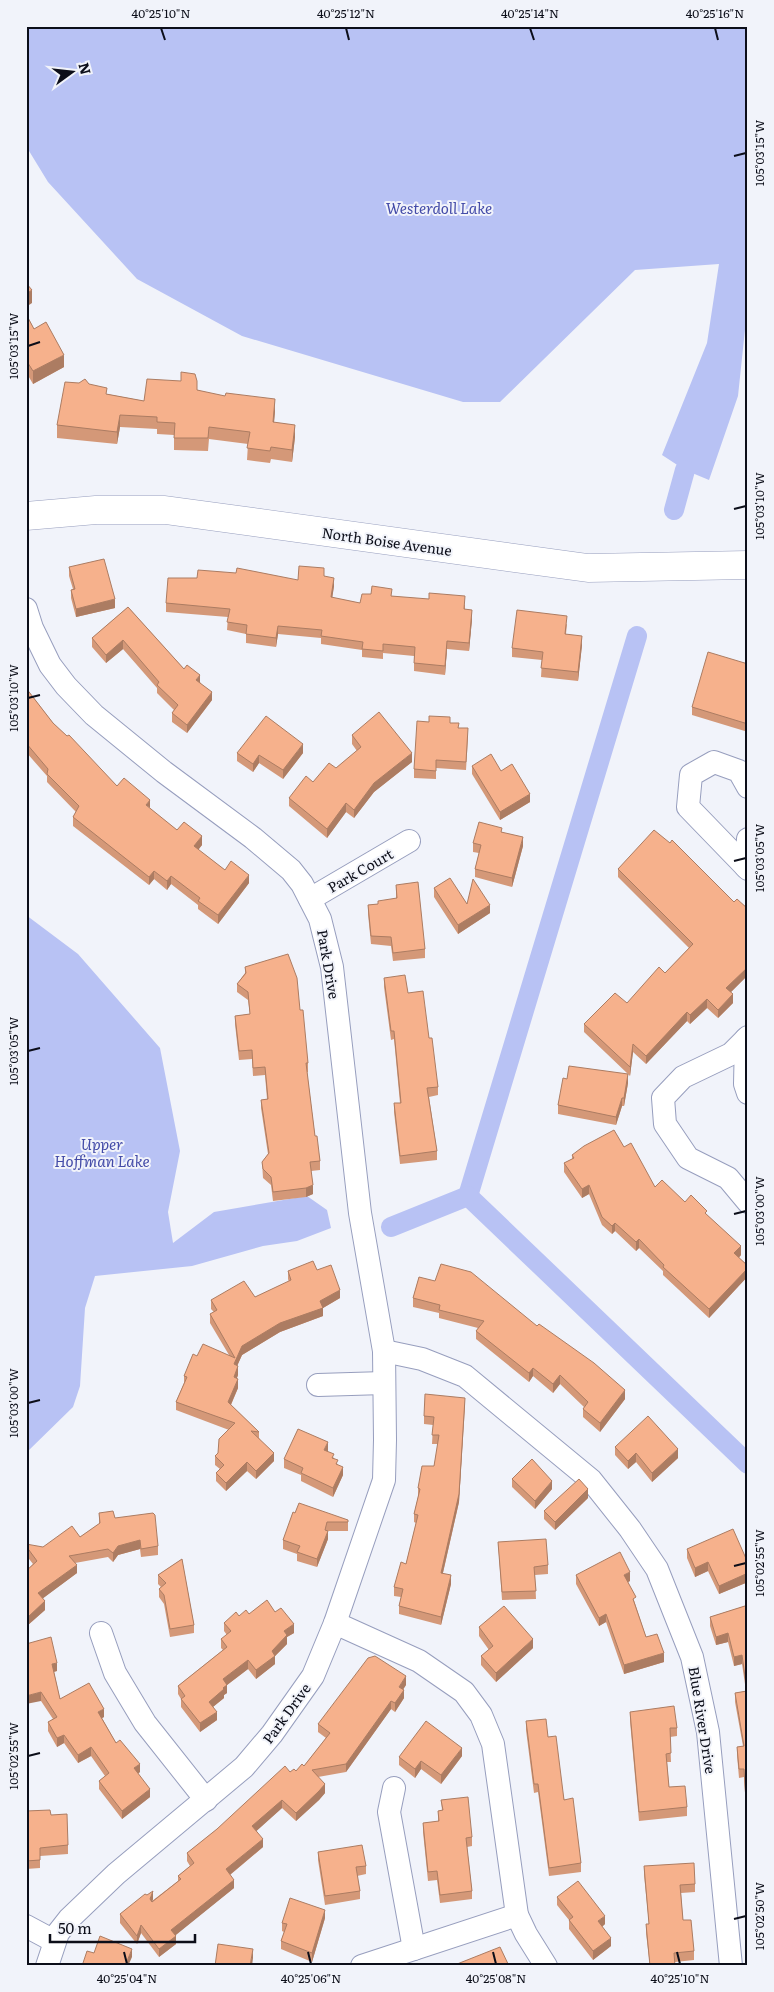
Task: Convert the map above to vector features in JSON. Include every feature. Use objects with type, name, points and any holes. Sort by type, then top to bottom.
[{"type":"street","name":"North Boise Avenue","points":[[26,516],[96,510],[165,510],[588,568],[748,565]]},
{"type":"street","name":"Park Drive","points":[[26,609],[32,628],[50,664],[66,686],[88,710],[164,772],[253,838],[291,870],[310,899],[325,932],[332,968],[360,1213],[384,1351],[384,1480],[335,1623],[313,1676],[272,1734],[244,1767],[116,1874],[69,1919],[54,1941],[47,1966]]},
{"type":"street","points":[[747,868],[688,807],[691,774],[714,762],[739,771],[748,787]]},
{"type":"street","points":[[747,868],[748,839]]},
{"type":"street","name":"Park Court","points":[[310,899],[409,841]]},
{"type":"street","points":[[747,1038],[745,1084],[748,1093]]},
{"type":"street","points":[[747,1038],[731,1054],[683,1077],[663,1098],[665,1124],[688,1158],[728,1178],[748,1202]]},
{"type":"street","name":"Blue River Drive","points":[[384,1351],[422,1359],[464,1376],[542,1437],[591,1480],[630,1529],[657,1569],[684,1634],[702,1696],[708,1732],[731,1966]]},
{"type":"street","points":[[318,1385],[384,1383]]},
{"type":"street","points":[[335,1623],[419,1661],[464,1692],[481,1715],[492,1744],[518,1915],[526,1934],[546,1966]]},
{"type":"street","points":[[101,1633],[114,1673],[145,1723],[206,1800]]},
{"type":"street","points":[[394,1788],[389,1812],[414,1949]]},
{"type":"street","points":[[362,1966],[518,1915]]},
{"type":"street","points":[[26,1926],[54,1941]]},
{"type":"water","name":"Westerdoll Lake","points":[[26,26],[748,26],[748,301],[738,396],[709,480],[685,470],[662,455],[707,343],[719,264],[635,270],[500,402],[463,402],[242,336],[137,279],[48,182],[26,146]]},
{"type":"water","name":"Upper Hoffman Lake","points":[[26,915],[78,954],[160,1048],[180,1151],[168,1212],[173,1243],[214,1212],[307,1196],[327,1210],[331,1228],[297,1241],[263,1246],[192,1266],[95,1276],[85,1308],[80,1386],[73,1407],[26,1453]]},
{"type":"building","points":[[26,283],[32,290],[26,294]]},
{"type":"building","points":[[26,314],[34,329],[46,322],[64,355],[33,371],[26,360]]},
{"type":"building","points":[[181,372],[195,374],[197,390],[225,396],[226,393],[275,399],[273,422],[295,425],[292,450],[271,447],[270,451],[247,448],[250,432],[209,427],[208,438],[174,438],[175,423],[157,422],[157,417],[120,415],[117,432],[57,425],[65,382],[79,383],[85,379],[89,384],[107,388],[106,394],[144,401],[147,379],[181,381]]},
{"type":"building","points":[[104,559],[115,599],[76,609],[71,590],[75,589],[69,567]]},
{"type":"building","points":[[299,566],[324,568],[324,576],[334,578],[331,597],[360,603],[362,594],[371,594],[372,586],[392,589],[391,596],[429,599],[429,593],[465,596],[464,609],[472,610],[469,643],[447,641],[445,666],[414,663],[415,647],[383,644],[383,651],[362,649],[363,642],[321,636],[322,630],[278,626],[276,638],[246,634],[247,625],[227,622],[230,609],[166,603],[168,578],[197,578],[198,570],[236,573],[237,568],[298,580]]},
{"type":"building","points":[[128,607],[184,669],[187,665],[200,675],[196,680],[212,692],[187,725],[172,713],[178,705],[157,685],[159,682],[123,640],[106,655],[92,638]]},
{"type":"building","points":[[517,610],[567,616],[565,634],[582,636],[578,672],[541,668],[543,652],[512,648]]},
{"type":"building","points":[[708,652],[748,664],[748,724],[692,707]]},
{"type":"building","points":[[26,688],[53,723],[67,736],[69,735],[117,786],[124,778],[150,800],[146,805],[177,830],[184,822],[202,836],[194,846],[225,870],[231,861],[249,875],[218,915],[198,901],[200,898],[171,876],[167,881],[154,871],[149,877],[73,817],[79,806],[47,774],[48,769],[26,743]]},
{"type":"building","points":[[379,712],[412,753],[374,783],[354,810],[346,803],[327,829],[289,798],[306,776],[313,782],[329,763],[336,768],[361,747],[352,735]]},
{"type":"building","points":[[266,716],[303,744],[283,770],[259,755],[253,764],[237,753]]},
{"type":"building","points":[[429,716],[450,717],[450,723],[459,723],[458,728],[468,728],[466,762],[436,760],[436,771],[414,769],[417,721],[429,722]]},
{"type":"building","points":[[491,754],[501,771],[512,764],[530,794],[500,812],[472,766]]},
{"type":"building","points":[[479,822],[502,828],[501,832],[523,837],[512,878],[475,869],[481,845],[473,843]]},
{"type":"building","points":[[654,830],[670,843],[672,840],[734,902],[737,899],[748,909],[748,967],[726,988],[733,994],[718,1010],[707,999],[690,1015],[687,1012],[646,1056],[633,1044],[630,1067],[584,1024],[615,993],[627,1003],[659,967],[665,973],[693,944],[618,869]]},
{"type":"building","points":[[450,878],[467,904],[473,879],[490,905],[458,925],[434,888]]},
{"type":"building","points":[[418,882],[425,949],[393,953],[391,937],[371,936],[368,905],[378,904],[378,901],[397,898],[396,885]]},
{"type":"building","points":[[288,954],[297,978],[300,1010],[303,1010],[308,1063],[306,1063],[320,1161],[310,1162],[313,1185],[306,1188],[273,1192],[271,1177],[263,1169],[262,1162],[269,1153],[261,1100],[268,1099],[265,1067],[253,1068],[252,1050],[239,1051],[235,1016],[250,1014],[248,992],[237,984],[246,973],[245,967]]},
{"type":"building","points":[[405,975],[408,993],[423,991],[429,1038],[432,1038],[438,1087],[427,1088],[437,1151],[400,1156],[394,1103],[401,1103],[394,1031],[391,1031],[384,978]]},
{"type":"building","points":[[569,1066],[628,1074],[624,1098],[622,1098],[616,1117],[558,1105],[563,1078],[567,1079]]},
{"type":"building","points":[[614,1130],[624,1147],[631,1143],[655,1187],[662,1180],[685,1202],[691,1195],[707,1211],[705,1213],[741,1246],[734,1253],[748,1268],[709,1309],[663,1267],[664,1265],[639,1239],[636,1242],[615,1223],[612,1226],[602,1217],[589,1185],[582,1189],[564,1163],[574,1158],[572,1155],[584,1146]]},
{"type":"building","points":[[313,1261],[317,1270],[331,1265],[340,1290],[320,1301],[323,1308],[280,1323],[242,1346],[234,1364],[238,1366],[234,1377],[238,1379],[228,1402],[259,1432],[251,1431],[274,1453],[256,1471],[247,1462],[226,1483],[216,1473],[224,1465],[215,1456],[218,1453],[219,1439],[235,1423],[176,1402],[187,1377],[184,1376],[193,1354],[197,1356],[203,1344],[235,1358],[210,1314],[217,1310],[211,1300],[244,1281],[255,1297],[291,1280],[288,1271]]},
{"type":"building","points":[[441,1264],[471,1272],[537,1326],[539,1324],[594,1363],[625,1390],[600,1423],[583,1409],[588,1402],[560,1375],[553,1384],[533,1368],[529,1373],[476,1331],[484,1321],[439,1310],[440,1305],[413,1298],[419,1277],[435,1281]]},
{"type":"building","points":[[425,1394],[465,1398],[459,1494],[441,1573],[451,1575],[441,1617],[399,1606],[403,1589],[394,1587],[401,1562],[406,1564],[418,1515],[414,1514],[420,1489],[418,1488],[422,1466],[434,1466],[439,1435],[432,1435],[434,1417],[424,1416]]},
{"type":"building","points":[[648,1416],[678,1449],[652,1473],[636,1453],[628,1461],[615,1447]]},
{"type":"building","points":[[298,1429],[328,1442],[324,1450],[334,1454],[332,1458],[338,1460],[336,1464],[343,1467],[333,1488],[301,1473],[303,1468],[284,1459]]},
{"type":"building","points":[[532,1459],[552,1481],[535,1501],[512,1479]]},
{"type":"building","points":[[579,1479],[588,1489],[555,1522],[544,1511]]},
{"type":"building","points":[[299,1503],[348,1520],[348,1522],[327,1522],[325,1530],[328,1531],[317,1559],[297,1552],[300,1546],[283,1540],[293,1512],[295,1513]]},
{"type":"building","points":[[113,1511],[115,1518],[153,1513],[155,1515],[158,1546],[141,1549],[140,1540],[118,1546],[113,1553],[108,1549],[69,1556],[77,1565],[38,1593],[45,1601],[28,1617],[26,1615],[26,1571],[37,1561],[26,1544],[43,1547],[72,1526],[80,1537],[100,1523],[99,1513]]},
{"type":"building","points":[[733,1529],[748,1563],[748,1573],[719,1586],[708,1562],[695,1568],[687,1549]]},
{"type":"building","points":[[546,1539],[548,1565],[534,1567],[536,1591],[502,1592],[498,1542]]},
{"type":"building","points":[[620,1552],[630,1572],[624,1575],[636,1597],[633,1599],[646,1637],[657,1634],[664,1653],[624,1665],[606,1614],[599,1618],[576,1575]]},
{"type":"building","points":[[182,1559],[194,1625],[170,1629],[164,1595],[159,1589],[166,1583],[158,1575]]},
{"type":"building","points":[[267,1600],[275,1612],[281,1608],[294,1624],[284,1631],[287,1635],[272,1651],[275,1656],[256,1670],[248,1660],[223,1679],[227,1685],[209,1702],[217,1712],[200,1723],[181,1699],[185,1696],[178,1686],[227,1647],[221,1639],[231,1631],[224,1623],[236,1612],[239,1616],[246,1610],[249,1614]]},
{"type":"building","points":[[748,1605],[747,1816],[744,1769],[739,1769],[737,1747],[744,1746],[735,1693],[747,1691],[742,1655],[734,1657],[728,1633],[716,1637],[710,1617]]},
{"type":"building","points":[[504,1606],[533,1639],[496,1673],[481,1656],[493,1646],[479,1627]]},
{"type":"building","points":[[51,1637],[57,1663],[52,1664],[60,1699],[89,1683],[104,1709],[98,1712],[116,1743],[120,1740],[140,1764],[134,1768],[150,1789],[122,1811],[99,1781],[109,1773],[91,1747],[78,1755],[64,1735],[57,1738],[48,1722],[57,1717],[41,1692],[26,1696],[26,1644]]},
{"type":"building","points":[[375,1656],[406,1676],[399,1687],[404,1690],[395,1703],[391,1701],[346,1764],[312,1770],[325,1784],[296,1813],[282,1800],[252,1826],[263,1839],[226,1869],[234,1880],[171,1930],[176,1936],[159,1949],[141,1925],[137,1936],[120,1914],[145,1894],[147,1895],[153,1891],[150,1899],[152,1902],[181,1879],[178,1876],[194,1863],[187,1853],[217,1829],[285,1766],[290,1772],[294,1769],[296,1771],[302,1764],[304,1766],[330,1733],[318,1724],[368,1658]]},
{"type":"building","points":[[674,1706],[677,1728],[670,1728],[671,1753],[666,1754],[669,1787],[685,1786],[687,1807],[639,1812],[630,1712]]},
{"type":"building","points":[[546,1719],[548,1737],[556,1736],[564,1800],[573,1798],[581,1863],[549,1868],[538,1784],[534,1784],[526,1721]]},
{"type":"building","points":[[426,1721],[462,1748],[441,1775],[421,1761],[415,1769],[399,1757]]},
{"type":"building","points":[[468,1797],[472,1837],[466,1838],[472,1891],[440,1895],[437,1871],[428,1872],[423,1823],[439,1821],[438,1811],[443,1810],[441,1800]]},
{"type":"building","points":[[50,1810],[51,1815],[67,1814],[68,1845],[40,1848],[40,1860],[26,1861],[26,1811]]},
{"type":"building","points":[[362,1845],[366,1866],[356,1867],[360,1891],[325,1896],[318,1852]]},
{"type":"building","points":[[694,1863],[695,1884],[680,1885],[683,1920],[691,1920],[694,1951],[674,1953],[675,1966],[650,1966],[646,1924],[649,1924],[644,1866]]},
{"type":"building","points":[[578,1881],[605,1916],[598,1921],[611,1938],[593,1951],[569,1920],[573,1917],[557,1897]]},
{"type":"building","points":[[290,1898],[325,1910],[312,1953],[281,1941],[287,1924],[282,1923]]},
{"type":"building","points":[[100,1936],[132,1949],[125,1966],[82,1966],[87,1951],[94,1953]]},
{"type":"building","points":[[218,1944],[253,1949],[250,1966],[215,1966]]},
{"type":"building","points":[[500,1947],[509,1966],[452,1966]]},
{"type":"waterway","points":[[674,510],[685,470]]},
{"type":"waterway","points":[[468,1196],[637,636]]},
{"type":"waterway","points":[[468,1196],[748,1464]]},
{"type":"waterway","points":[[391,1227],[468,1196]]}]
